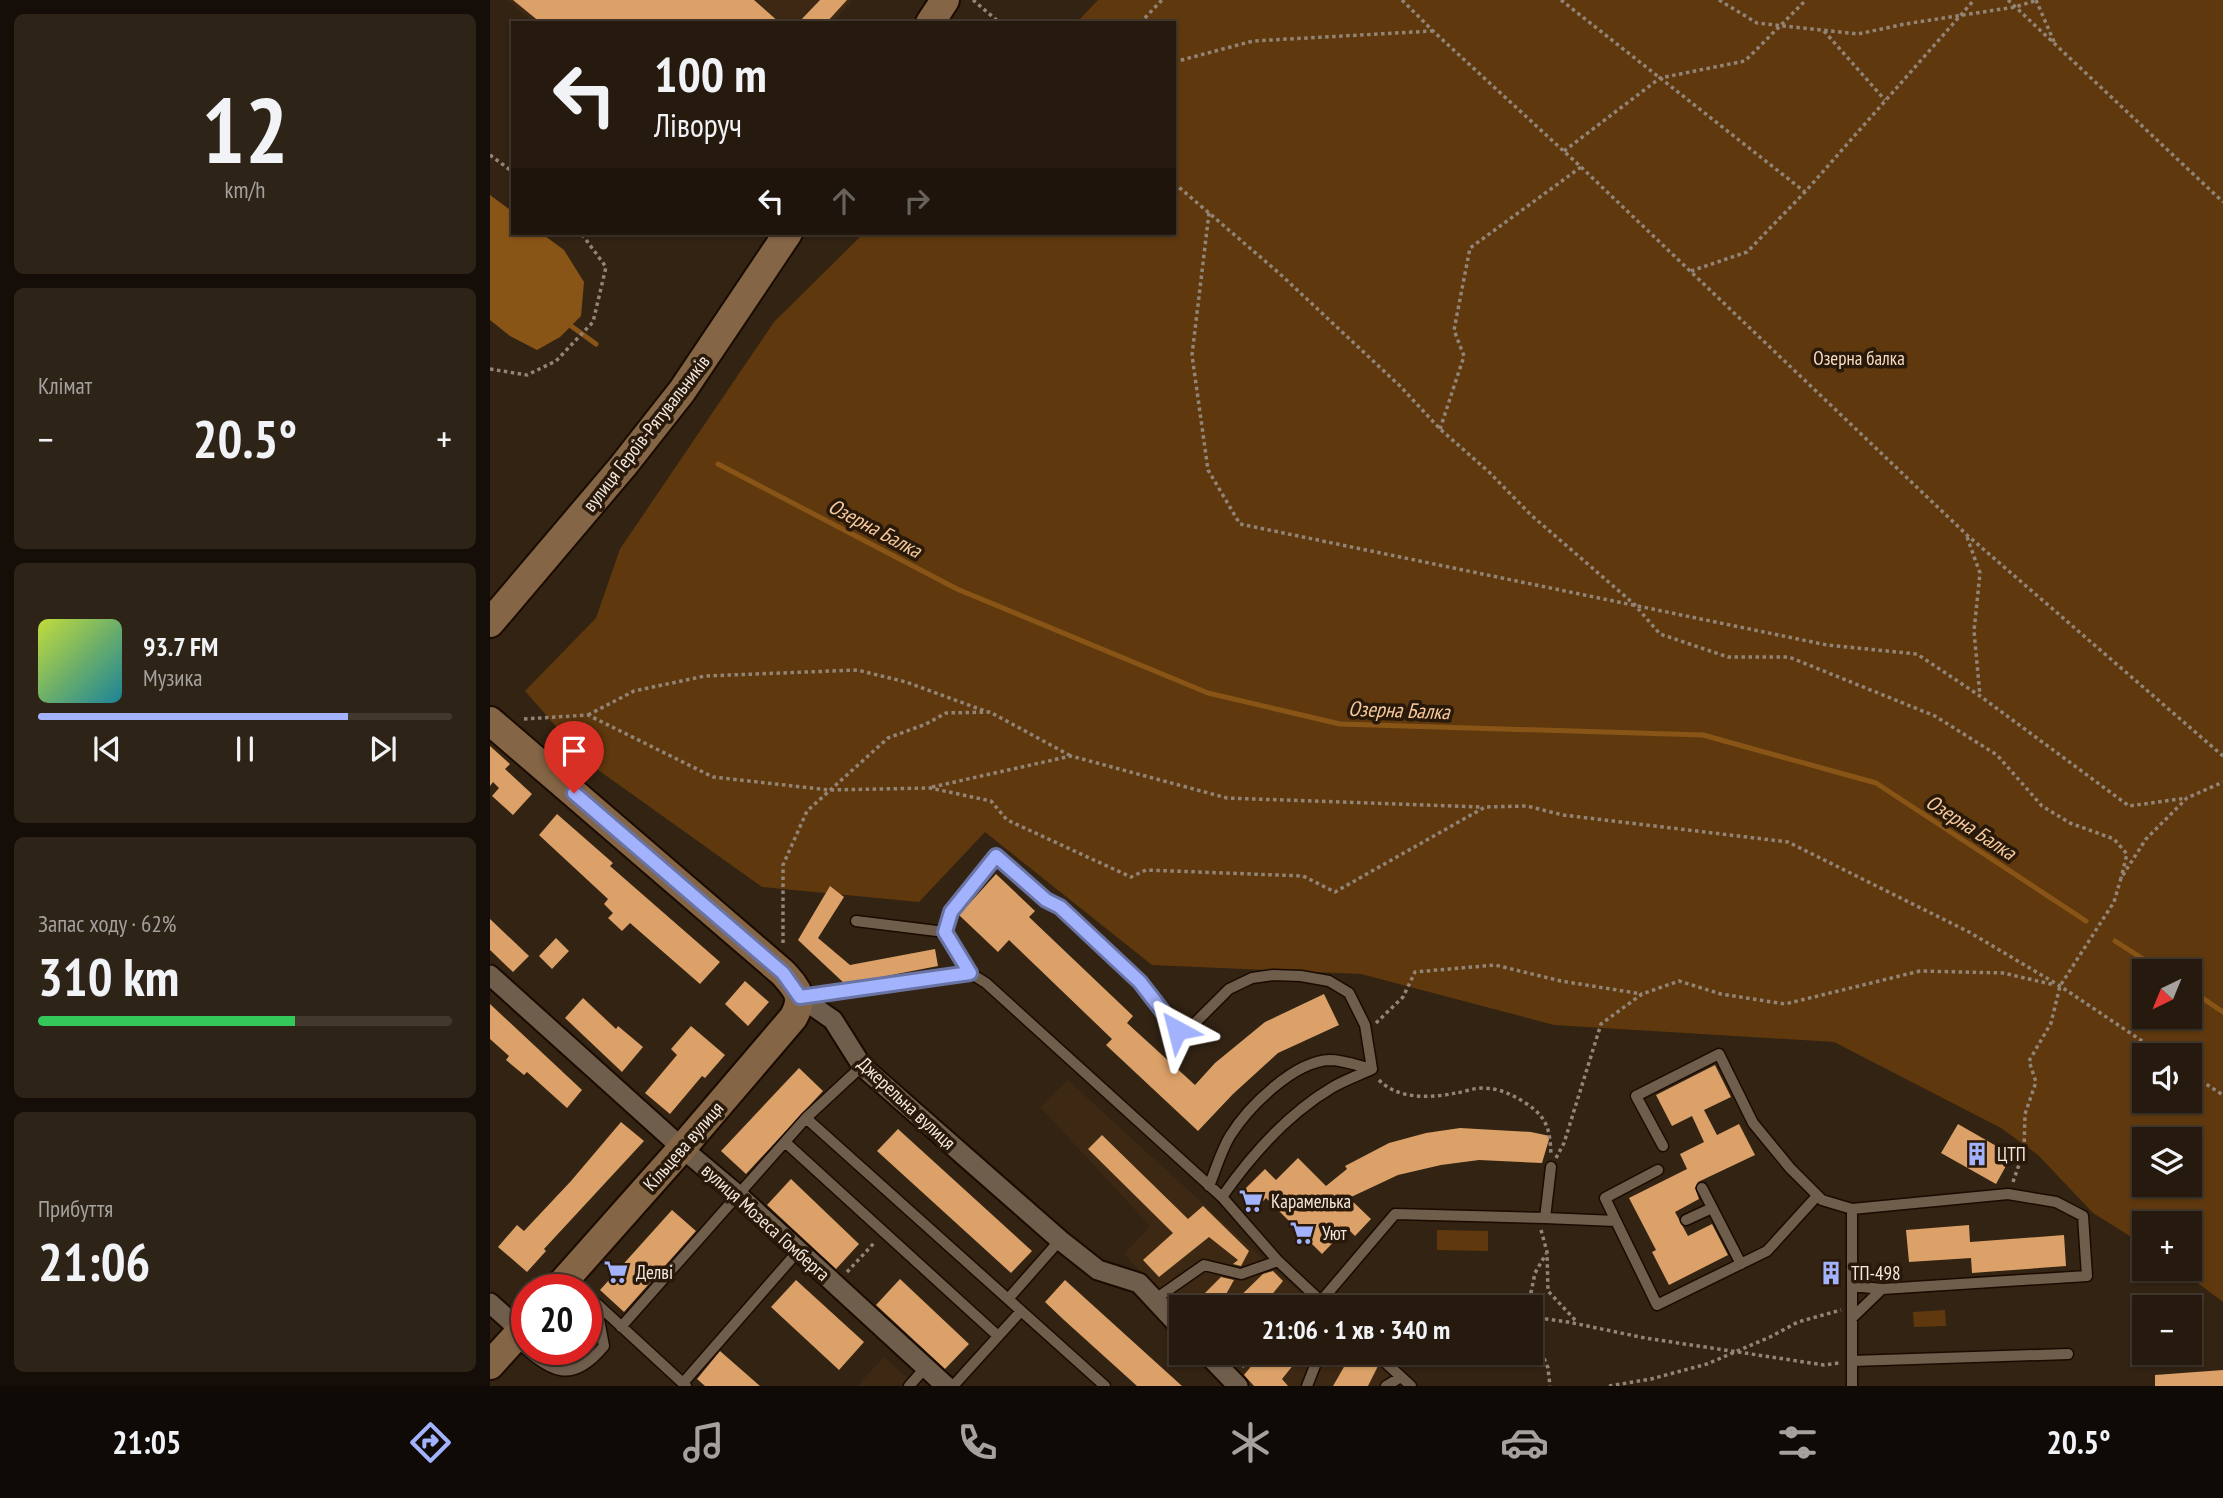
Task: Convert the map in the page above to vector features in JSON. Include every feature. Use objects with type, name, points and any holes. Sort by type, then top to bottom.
[{"type":"main road","points":[[931,21],[945,0]]},
{"type":"main road","name":"вулиця Героїв-Рятувальників","points":[[490,623],[623,466],[682,391],[787,235]]},
{"type":"main road","name":"Джерельна вулиця","points":[[490,721],[783,973],[800,997]]},
{"type":"main road","name":"Кільцева вулиця","points":[[584,1274],[682,1148],[793,1018],[799,1007],[800,997]]},
{"type":"main road","points":[[490,1365],[511,1341]]},
{"type":"street","name":"вулиця Мозеса Гомберга","points":[[490,975],[837,1284],[946,1386]]},
{"type":"street","name":"Джерельна вулиця","points":[[800,997],[833,1020],[862,1066],[1060,1240],[1098,1270],[1139,1283],[1169,1316]]},
{"type":"street","points":[[490,1303],[511,1323]]},
{"type":"street","points":[[1216,1365],[1232,1384]]},
{"type":"lane","points":[[1314,1295],[1278,1261],[1222,1197],[986,983],[970,973],[945,932],[951,912],[996,856],[1046,900],[1060,907],[1140,982],[1177,1030],[1194,1024],[1229,989],[1252,978],[1273,975],[1301,976],[1329,981],[1349,993],[1365,1025],[1372,1069]]},
{"type":"lane","points":[[856,921],[945,932]]},
{"type":"lane","points":[[800,997],[970,973]]},
{"type":"lane","points":[[1663,1146],[1636,1096],[1719,1054],[1753,1124],[1817,1196],[1852,1209],[2008,1194],[2056,1202],[2083,1216],[2087,1276],[1882,1289],[1852,1286]]},
{"type":"lane","points":[[1209,1185],[1230,1136],[1256,1103],[1285,1079],[1310,1063],[1331,1060],[1372,1069]]},
{"type":"lane","points":[[621,1327],[806,1118],[862,1066]]},
{"type":"lane","points":[[1222,1197],[1240,1171],[1279,1126],[1332,1087],[1372,1069]]},
{"type":"lane","points":[[806,1118],[1105,1386]]},
{"type":"lane","points":[[785,1142],[998,1336]]},
{"type":"lane","points":[[1540,1218],[1551,1167]]},
{"type":"lane","points":[[1658,1170],[1605,1198],[1657,1305],[1767,1251],[1817,1196]]},
{"type":"lane","points":[[1702,1188],[1741,1264]]},
{"type":"lane","points":[[1686,1220],[1712,1208]]},
{"type":"lane","points":[[1852,1209],[1852,1386]]},
{"type":"lane","points":[[1331,1295],[1395,1214],[1616,1221]]},
{"type":"lane","points":[[1008,1299],[1060,1240]]},
{"type":"lane","points":[[602,1310],[685,1385],[799,1250]]},
{"type":"lane","points":[[1154,1300],[1204,1265],[1241,1274],[1278,1261]]},
{"type":"lane","points":[[1852,1312],[1882,1289]]},
{"type":"lane","points":[[953,1386],[1021,1311]]},
{"type":"lane","points":[[1852,1361],[2068,1354]]},
{"type":"lane","points":[[543,1365],[561,1376],[578,1373],[588,1365]]},
{"type":"lane","points":[[1307,1386],[1315,1365]]},
{"type":"lane","points":[[1388,1365],[1411,1386]]},
{"type":"lane","points":[[909,1386],[926,1367]]},
{"type":"lane","points":[[1387,1386],[1401,1377]]},
{"type":"path","points":[[973,0],[998,21]]},
{"type":"path","points":[[1142,21],[1162,0]]},
{"type":"path","points":[[1402,0],[1967,535],[2223,756]]},
{"type":"path","points":[[1561,0],[1805,192]]},
{"type":"path","points":[[1719,0],[1757,23],[1858,34],[2015,7],[2037,0],[2056,46]]},
{"type":"path","points":[[1564,151],[1660,78],[1745,61],[1806,0]]},
{"type":"path","points":[[1690,271],[1747,252],[1805,192],[1974,0]]},
{"type":"path","points":[[2008,0],[2223,202]]},
{"type":"path","points":[[1822,30],[1885,100]]},
{"type":"path","points":[[1176,61],[1253,41],[1433,31]]},
{"type":"path","points":[[490,155],[511,171]]},
{"type":"path","points":[[1440,429],[1464,356],[1454,330],[1470,248],[1581,167]]},
{"type":"path","points":[[1176,185],[1279,273],[1402,387],[1440,429],[1489,472],[1531,515],[1634,604],[1660,635],[1728,657],[1789,657],[1936,716],[1997,755],[2042,806],[2070,823],[2114,839],[2127,854],[2114,902],[2060,986],[2051,1023],[2029,1061],[2036,1082],[2025,1114],[2024,1150],[2008,1194]]},
{"type":"path","points":[[1209,213],[1192,355],[1208,470],[1240,524],[1827,645],[1917,654],[1980,696],[2129,806],[2187,797],[2223,782]]},
{"type":"path","points":[[490,369],[527,375],[556,361],[593,322],[606,267],[582,235]]},
{"type":"path","points":[[1967,535],[1980,573],[1974,632],[1980,696]]},
{"type":"path","points":[[490,721],[588,715],[634,691],[705,676],[857,670],[906,682],[990,712],[1071,756],[1227,798],[1485,807],[1527,806],[1563,815],[1788,842],[1969,932],[2060,986],[2145,1043]]},
{"type":"path","points":[[783,973],[783,866],[807,811],[888,738],[926,724],[946,713],[990,712]]},
{"type":"path","points":[[588,715],[713,777],[829,790],[930,788],[1071,756]]},
{"type":"path","points":[[930,788],[991,801],[1007,820],[1131,877],[1146,870],[1303,876],[1335,892],[1485,807]]},
{"type":"path","points":[[2121,878],[2146,839],[2187,797]]},
{"type":"path","points":[[1365,1025],[1376,1023],[1403,997],[1415,972],[1496,965],[1560,981],[1642,994]]},
{"type":"path","points":[[1551,1167],[1564,1143],[1601,1024],[1642,994],[1679,981],[1721,994],[1785,1004],[1920,971],[2003,973],[2060,986]]},
{"type":"path","points":[[1372,1069],[1384,1085],[1405,1094],[1432,1097],[1481,1088],[1509,1092],[1537,1111],[1550,1132],[1551,1167]]},
{"type":"path","points":[[2202,1081],[2223,1095]]},
{"type":"path","points":[[1540,1218],[1547,1252],[1548,1291],[1578,1324]]},
{"type":"path","points":[[837,1284],[884,1232]]},
{"type":"path","points":[[1530,1295],[1535,1273],[1547,1252]]},
{"type":"path","points":[[1609,1386],[1707,1364],[1798,1322],[1852,1312]]},
{"type":"path","points":[[1543,1319],[1645,1338],[1825,1365],[1852,1361]]},
{"type":"path","points":[[1543,1356],[1550,1386]]},
{"type":"shaded area","points":[[507,0],[853,0],[834,21],[532,21]]},
{"type":"shaded area","points":[[490,195],[511,211],[511,235],[544,235],[564,250],[584,282],[581,316],[560,337],[537,350],[510,336],[490,320]]},
{"type":"shaded area","points":[[1068,1080],[1303,1295],[1169,1295],[1169,1305],[1124,1254],[1150,1226],[1040,1107]]},
{"type":"shaded area","points":[[884,1357],[917,1386],[857,1386]]},
{"type":"shaded area","points":[[1225,1365],[1379,1365],[1402,1386],[1245,1386]]},
{"type":"green space","name":"Озерна балка","points":[[1098,0],[2223,0],[2223,1302],[2195,1281],[2202,1281],[2202,1211],[2132,1211],[2132,1237],[2093,1213],[2038,1155],[2001,1128],[1834,1042],[1554,1025],[1361,974],[1152,965],[985,832],[919,902],[762,887],[587,762],[525,691],[596,618],[620,549],[774,322],[862,235],[1176,235],[1176,21],[1078,21]]},
{"type":"green space","points":[[1437,1230],[1488,1231],[1488,1251],[1437,1250]]},
{"type":"green space","points":[[1945,1310],[1946,1326],[1914,1327],[1913,1312]]},
{"type":"building","points":[[513,0],[754,0],[778,21],[539,21]]},
{"type":"building","points":[[820,0],[847,0],[828,21],[800,21]]},
{"type":"building","points":[[490,746],[510,764],[505,769],[532,794],[513,815],[492,796],[499,788],[493,782],[490,786]]},
{"type":"building","points":[[557,814],[613,863],[610,866],[720,962],[700,984],[630,923],[622,931],[608,918],[613,913],[604,904],[608,899],[539,835]]},
{"type":"building","points":[[996,874],[1035,911],[1029,917],[1133,1016],[1127,1023],[1195,1085],[1215,1063],[1265,1022],[1324,994],[1339,1025],[1278,1053],[1198,1131],[1106,1045],[1112,1039],[1009,940],[998,952],[959,915]]},
{"type":"building","points":[[830,886],[844,897],[818,938],[850,965],[935,949],[938,966],[845,984],[798,940]]},
{"type":"building","points":[[490,919],[529,956],[513,972],[490,950]]},
{"type":"building","points":[[556,938],[569,951],[552,969],[539,956]]},
{"type":"building","points":[[745,981],[769,1002],[748,1026],[725,1004]]},
{"type":"building","points":[[583,998],[616,1029],[618,1026],[643,1047],[622,1072],[565,1018]]},
{"type":"building","points":[[490,1004],[582,1090],[567,1108],[527,1072],[524,1075],[506,1060],[509,1056],[490,1039]]},
{"type":"building","points":[[691,1026],[725,1055],[705,1078],[702,1076],[670,1114],[645,1093],[677,1055],[671,1049]]},
{"type":"building","points":[[1715,1065],[1731,1097],[1704,1110],[1717,1135],[1739,1124],[1755,1155],[1698,1182],[1695,1188],[1699,1199],[1675,1212],[1688,1236],[1712,1224],[1728,1255],[1669,1285],[1652,1252],[1656,1250],[1629,1198],[1687,1169],[1680,1154],[1704,1142],[1692,1116],[1672,1126],[1656,1095]]},
{"type":"building","points":[[799,1068],[823,1091],[746,1174],[721,1151]]},
{"type":"building","points":[[621,1122],[644,1141],[544,1249],[546,1251],[527,1272],[498,1247],[517,1225],[524,1231]]},
{"type":"building","name":"ЦТП","points":[[1958,1124],[2012,1155],[1996,1184],[1941,1153]]},
{"type":"building","points":[[1460,1128],[1531,1132],[1550,1136],[1542,1163],[1479,1160],[1441,1165],[1398,1175],[1349,1198],[1371,1219],[1355,1236],[1347,1228],[1322,1254],[1266,1198],[1257,1207],[1242,1192],[1265,1169],[1276,1180],[1298,1158],[1326,1186],[1347,1169],[1345,1166],[1389,1143],[1426,1133]]},
{"type":"building","points":[[898,1129],[1032,1251],[1011,1273],[877,1151]]},
{"type":"building","points":[[1102,1135],[1188,1219],[1203,1206],[1249,1251],[1241,1266],[1233,1264],[1238,1260],[1209,1237],[1159,1277],[1143,1260],[1173,1233],[1088,1149]]},
{"type":"building","points":[[791,1179],[859,1244],[836,1269],[767,1205]]},
{"type":"building","points":[[672,1210],[696,1231],[624,1312],[602,1292],[602,1288]]},
{"type":"building","points":[[1969,1225],[1970,1242],[2064,1235],[2066,1266],[1972,1273],[1971,1258],[1909,1262],[1906,1230]]},
{"type":"building","name":"ТП-498","points":[[1824,1261],[1839,1261],[1838,1284],[1824,1284]]},
{"type":"building","points":[[1273,1271],[1283,1281],[1272,1295],[1241,1295],[1263,1274]]},
{"type":"building","points":[[1221,1277],[1234,1280],[1226,1295],[1203,1295]]},
{"type":"building","points":[[900,1279],[969,1344],[945,1369],[876,1305]]},
{"type":"building","points":[[796,1280],[864,1342],[839,1370],[771,1307]]},
{"type":"building","points":[[1065,1280],[1182,1386],[1137,1386],[1064,1320],[1045,1302]]},
{"type":"building","points":[[720,1351],[760,1386],[705,1386],[697,1379]]},
{"type":"building","points":[[1252,1365],[1293,1365],[1282,1379],[1288,1386],[1254,1386],[1244,1375]]},
{"type":"building","points":[[1345,1365],[1378,1366],[1368,1386],[1333,1386]]},
{"type":"building","points":[[2223,1370],[2223,1386],[2155,1386],[2155,1375]]},
{"type":"waterway","name":"Озерна Балка","points":[[567,323],[596,344]]},
{"type":"waterway","name":"Озерна Балка","points":[[718,464],[957,589],[1208,693],[1340,724],[1703,735],[1876,783],[2086,921]]},
{"type":"waterway","name":"Озерна Балка","points":[[2115,941],[2143,959]]},
{"type":"waterway","name":"Озерна Балка","points":[[2202,998],[2223,1012]]},
{"type":"place","name":"ЦТП","points":[[1977,1154]]},
{"type":"place","name":"Карамелька","points":[[1251,1201]]},
{"type":"place","name":"Уют","points":[[1302,1233]]},
{"type":"place","name":"Делві","points":[[616,1272]]},
{"type":"place","name":"ТП-498","points":[[1831,1273]]},
{"type":"route","points":[[574,793],[783,973],[800,997],[970,973],[945,932],[951,912],[996,856],[1046,900],[1060,907],[1140,982],[1177,1030]]}]
